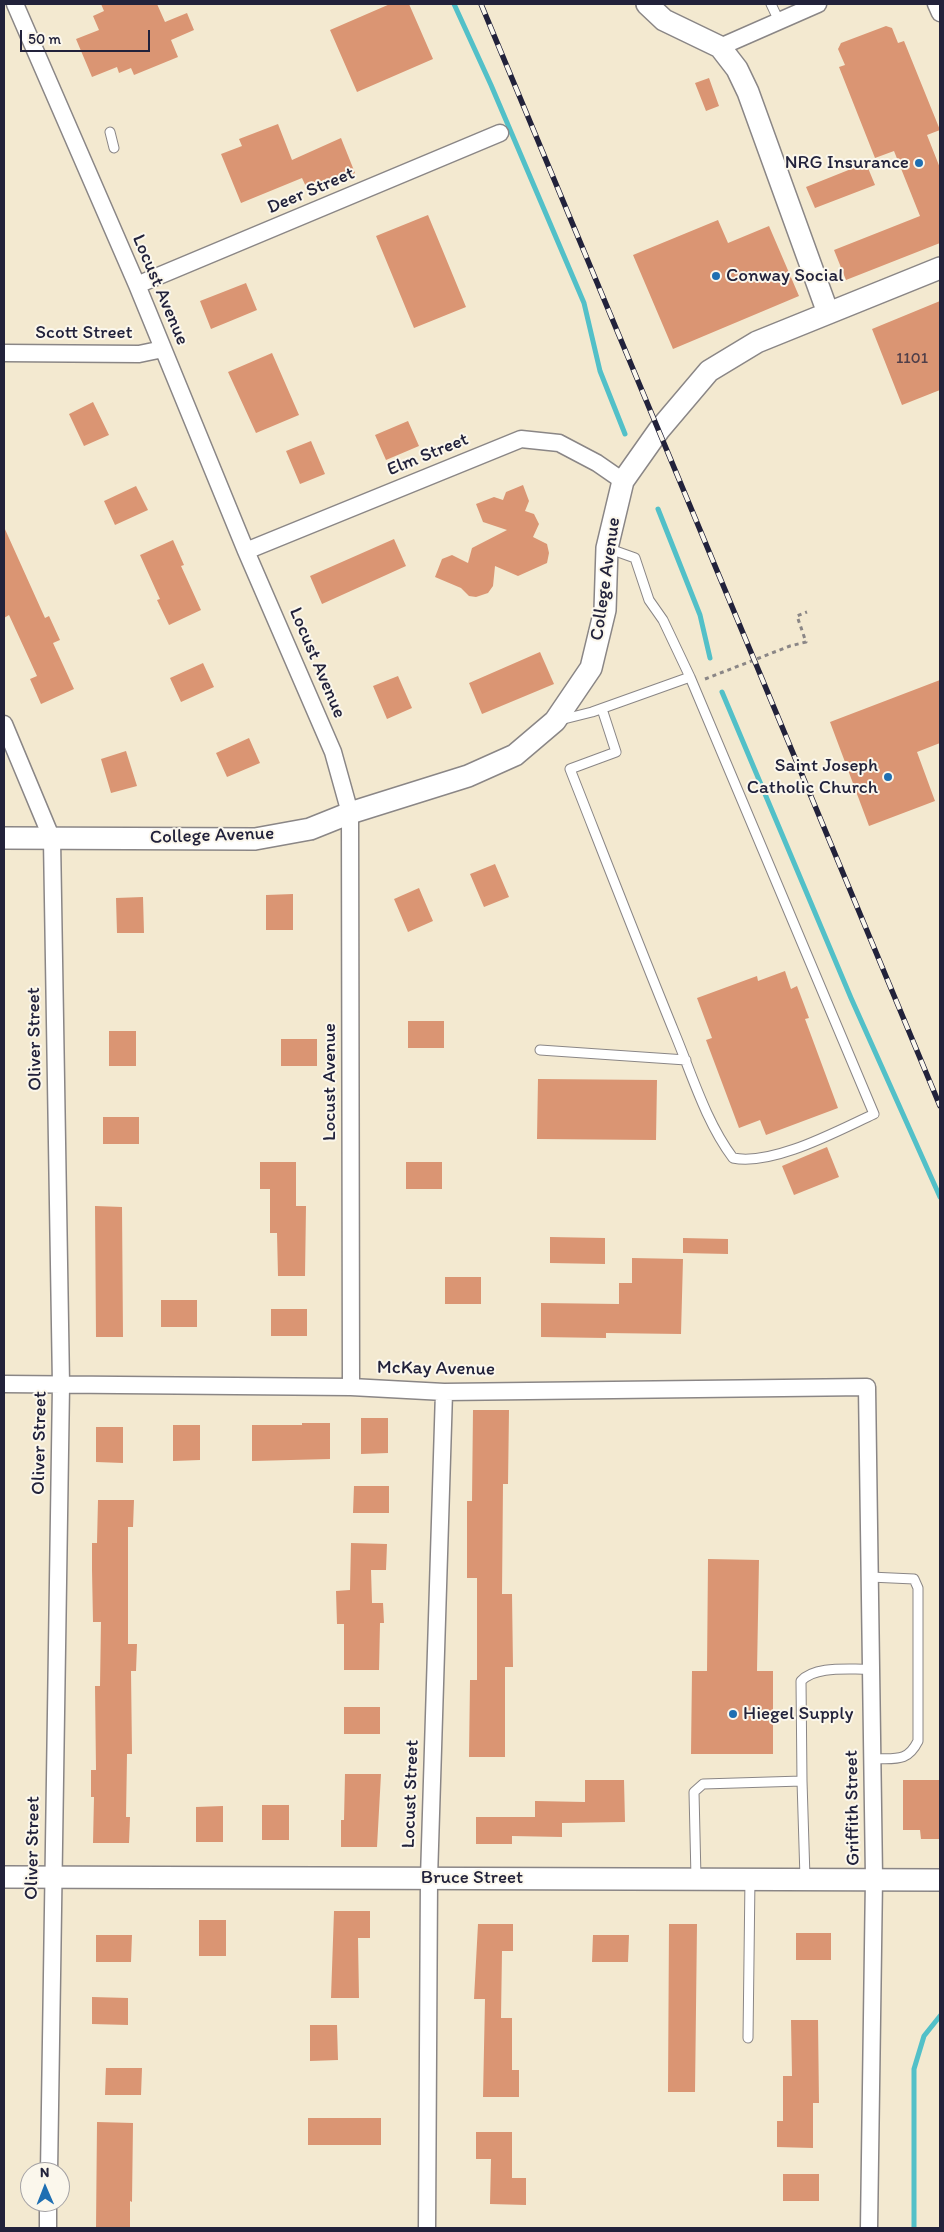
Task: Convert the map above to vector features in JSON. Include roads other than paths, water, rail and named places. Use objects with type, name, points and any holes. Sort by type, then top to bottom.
[{"type":"street","name":"Locust Avenue","points":[[15,4],[137,285],[246,551],[333,752],[350,813],[351,1387]]},
{"type":"street","points":[[647,4],[664,20],[720,47],[737,69],[748,92],[828,313]]},
{"type":"street","points":[[720,47],[818,4]]},
{"type":"street","points":[[936,4],[940,13]]},
{"type":"street","name":"Deer Street","points":[[137,285],[500,133]]},
{"type":"street","name":"College Avenue","points":[[4,838],[255,839],[310,829],[350,813],[468,776],[515,755],[555,721],[591,668],[606,610],[606,548],[623,481],[659,430],[709,371],[757,342],[940,268]]},
{"type":"street","name":"Scott Street","points":[[4,353],[139,354],[163,349]]},
{"type":"street","name":"Elm Street","points":[[246,551],[521,440],[559,443],[597,463],[623,481]]},
{"type":"street","name":"Oliver Street","points":[[4,724],[52,839],[61,1385],[49,2162]]},
{"type":"street","name":"McKay Avenue","points":[[4,1384],[351,1387],[444,1392],[867,1387]]},
{"type":"street","name":"Griffith Street","points":[[867,1387],[874,1878],[868,2228]]},
{"type":"street","name":"Locust Street","points":[[427,2228],[429,1878],[444,1392]]},
{"type":"street","name":"Bruce Street","points":[[4,1878],[874,1878],[940,1880]]},
{"type":"street","points":[[48,2212],[48,2228]]},
{"type":"lane","points":[[771,4],[779,21]]},
{"type":"lane","points":[[110,132],[114,148]]},
{"type":"lane","points":[[602,709],[616,752],[570,769],[708,1113],[733,1158],[744,1160],[794,1150],[874,1114],[691,680],[663,620],[649,600],[635,558],[606,548]]},
{"type":"lane","points":[[555,721],[602,709],[691,680]]},
{"type":"lane","points":[[540,1050],[686,1060]]},
{"type":"lane","points":[[870,1577],[914,1578],[918,1588],[918,1741],[912,1753],[904,1758],[873,1759]]},
{"type":"lane","points":[[805,1878],[801,1682],[806,1676],[816,1672],[871,1669]]},
{"type":"lane","points":[[696,1878],[694,1792],[698,1788],[703,1784],[802,1781]]},
{"type":"lane","points":[[748,2038],[750,1878]]},
{"type":"waterway","points":[[454,4],[491,85],[584,303],[600,371],[625,434]]},
{"type":"waterway","points":[[658,509],[700,615],[710,658]]},
{"type":"waterway","points":[[722,692],[851,998],[940,1197]]},
{"type":"waterway","points":[[914,2228],[914,2069],[924,2036],[940,2016]]},
{"type":"railway","points":[[481,4],[940,1106]]},
{"type":"place","name":"NRG Insurance","points":[[919,163]]},
{"type":"place","name":"Conway Social","points":[[716,276]]},
{"type":"place","name":"Saint Joseph Catholic Church","points":[[888,777]]},
{"type":"place","name":"Hiegel Supply","points":[[733,1714]]}]
